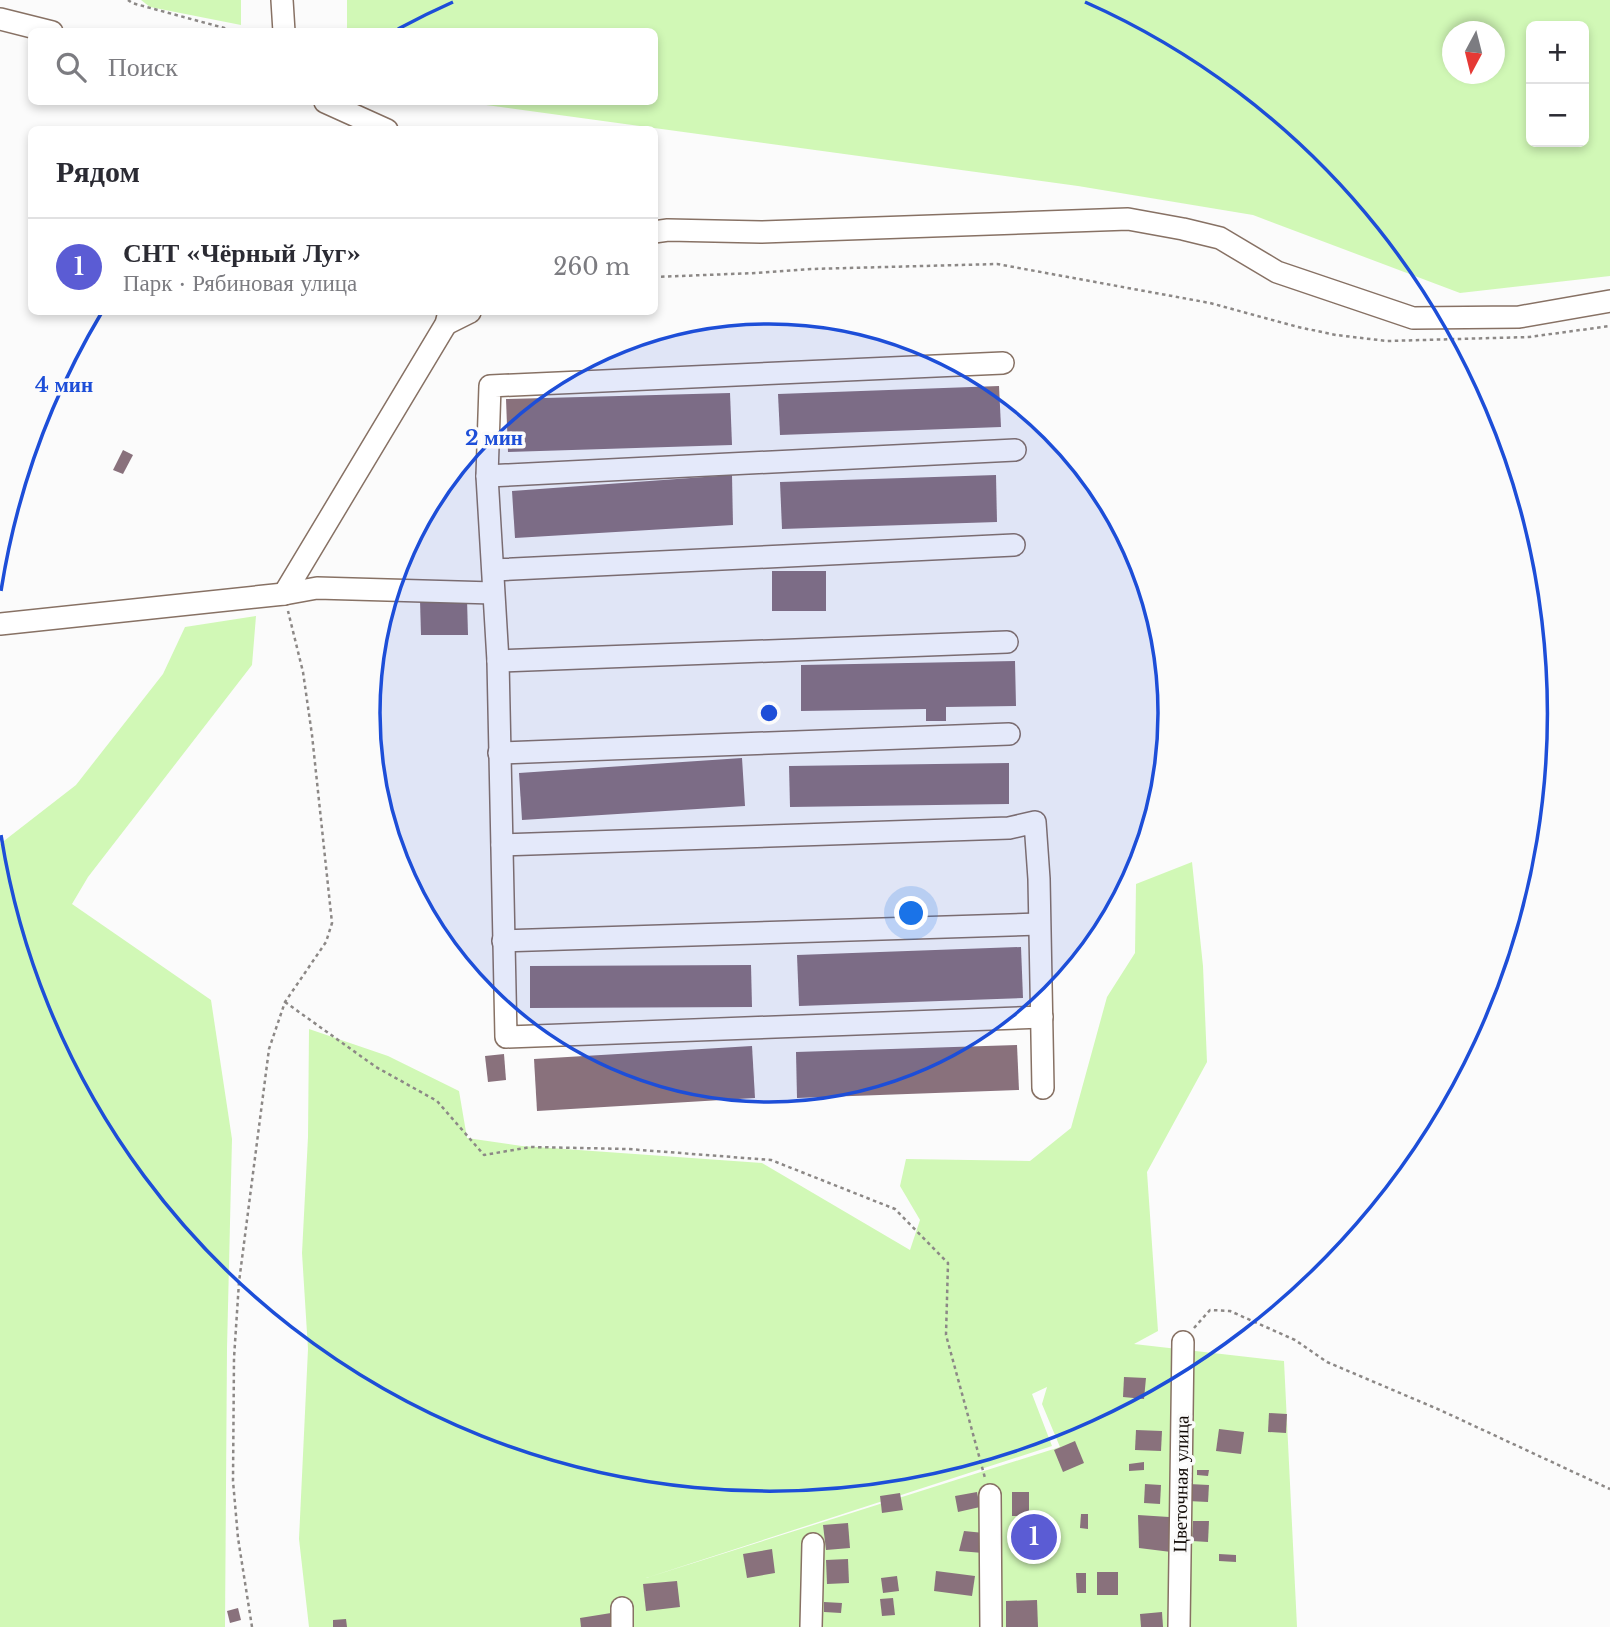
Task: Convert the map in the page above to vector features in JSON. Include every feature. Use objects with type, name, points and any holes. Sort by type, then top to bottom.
[{"type":"street","points":[[282,0],[284,28]]},
{"type":"street","points":[[0,19],[36,28]]},
{"type":"street","points":[[332,105],[378,126]]},
{"type":"street","points":[[659,229],[761,232],[1128,219],[1220,238],[1277,272],[1413,318],[1519,317],[1610,301]]},
{"type":"street","points":[[284,594],[447,318]]},
{"type":"street","points":[[1003,363],[490,386],[487,476],[498,661],[506,1037],[1042,1017]]},
{"type":"street","points":[[487,476],[1015,450]]},
{"type":"street","points":[[494,570],[1014,545]]},
{"type":"street","points":[[0,624],[284,594],[317,588],[494,593]]},
{"type":"street","points":[[498,661],[1007,642]]},
{"type":"street","points":[[499,753],[1009,734]]},
{"type":"street","points":[[502,845],[1009,828],[1035,822],[1039,879],[1042,1088]]},
{"type":"street","points":[[503,941],[1039,924]]},
{"type":"street","name":"Цветочная улица","points":[[1179,1627],[1183,1342]]},
{"type":"street","points":[[989,1495],[991,1627]]},
{"type":"street","points":[[811,1627],[813,1544]]},
{"type":"path","points":[[128,0],[224,28]]},
{"type":"path","points":[[658,277],[997,264],[1210,303],[1336,335],[1387,341],[1530,337],[1610,326]]},
{"type":"path","points":[[252,1627],[233,1481],[234,1358],[239,1282],[269,1049],[285,1002],[327,942],[332,923],[303,672],[284,594]]},
{"type":"path","points":[[285,1002],[376,1067],[437,1101],[484,1155],[531,1147],[559,1147],[628,1149],[771,1160],[895,1209],[948,1263],[946,1335],[989,1495]]},
{"type":"path","points":[[1183,1342],[1210,1310],[1230,1311],[1295,1340],[1327,1362],[1440,1410],[1610,1489]]},
{"type":"green space","points":[[141,0],[241,0],[241,25],[150,7]]},
{"type":"green space","points":[[347,0],[1610,0],[1610,276],[1460,293],[1253,215],[1078,186],[658,129],[658,126],[639,126],[486,105],[658,105],[658,28],[347,28]]},
{"type":"green space","points":[[256,616],[252,665],[88,877],[72,904],[211,1000],[232,1139],[225,1627],[0,1627],[0,844],[76,785],[163,674],[185,627]]},
{"type":"green space","points":[[1192,862],[1203,966],[1207,1062],[1147,1172],[1158,1331],[1134,1344],[1284,1361],[1297,1627],[309,1627],[299,1539],[308,1349],[302,1253],[308,1137],[309,1029],[388,1056],[459,1091],[467,1138],[522,1146],[762,1163],[910,1250],[920,1220],[900,1186],[906,1159],[1030,1161],[1071,1128],[1107,997],[1135,953],[1136,884]],"holes":[[[1047,1387],[1042,1404],[1060,1447],[646,1578],[1052,1446],[1032,1394]]]},
{"type":"building","points":[[999,386],[1001,427],[780,435],[778,394]]},
{"type":"building","points":[[730,393],[732,445],[508,452],[506,399]]},
{"type":"building","points":[[123,450],[133,455],[123,474],[113,470]]},
{"type":"building","points":[[732,475],[733,525],[515,538],[512,491]]},
{"type":"building","points":[[996,475],[997,522],[782,529],[780,482]]},
{"type":"building","points":[[772,571],[826,571],[826,611],[772,611]]},
{"type":"building","points":[[467,599],[468,635],[421,635],[420,600]]},
{"type":"building","points":[[1015,661],[1016,706],[946,707],[946,721],[926,721],[926,709],[801,711],[801,665]]},
{"type":"building","points":[[742,758],[745,806],[522,820],[519,773]]},
{"type":"building","points":[[1009,763],[1009,804],[790,807],[789,766]]},
{"type":"building","points":[[1021,947],[1023,998],[799,1006],[797,955]]},
{"type":"building","points":[[751,965],[752,1007],[530,1008],[530,966]]},
{"type":"building","points":[[1017,1045],[1019,1090],[797,1098],[796,1052]]},
{"type":"building","points":[[752,1046],[755,1098],[537,1111],[534,1059]]},
{"type":"building","points":[[504,1054],[506,1080],[488,1082],[485,1056]]},
{"type":"building","points":[[1124,1377],[1146,1378],[1144,1399],[1123,1397]]},
{"type":"building","points":[[1269,1413],[1287,1414],[1286,1433],[1268,1432]]},
{"type":"building","points":[[1219,1429],[1244,1432],[1241,1454],[1216,1451]]},
{"type":"building","points":[[1136,1430],[1162,1431],[1161,1451],[1135,1450]]},
{"type":"building","points":[[1075,1441],[1084,1463],[1063,1472],[1054,1450]]},
{"type":"building","points":[[1144,1462],[1144,1470],[1129,1471],[1129,1464]]},
{"type":"building","points":[[1197,1470],[1209,1470],[1208,1476],[1197,1475]]},
{"type":"building","points":[[1145,1484],[1161,1485],[1160,1504],[1144,1503]]},
{"type":"building","points":[[1189,1484],[1209,1485],[1208,1502],[1188,1501]]},
{"type":"building","points":[[977,1492],[980,1507],[958,1512],[955,1496]]},
{"type":"building","points":[[1012,1492],[1029,1492],[1029,1516],[1012,1516]]},
{"type":"building","points":[[900,1493],[903,1510],[882,1513],[880,1496]]},
{"type":"building","points":[[1081,1514],[1088,1514],[1088,1529],[1080,1528]]},
{"type":"building","points":[[1138,1515],[1169,1517],[1171,1552],[1139,1548]]},
{"type":"building","points":[[1193,1521],[1209,1521],[1208,1542],[1192,1541]]},
{"type":"building","points":[[848,1523],[850,1548],[826,1550],[823,1525]]},
{"type":"building","points":[[1027,1527],[1028,1547],[1010,1547],[1010,1528]]},
{"type":"building","points":[[964,1531],[984,1533],[983,1553],[959,1551]]},
{"type":"building","points":[[772,1549],[775,1573],[747,1578],[743,1554]]},
{"type":"building","points":[[1219,1554],[1236,1555],[1236,1562],[1219,1561]]},
{"type":"building","points":[[848,1559],[849,1583],[827,1584],[826,1560]]},
{"type":"building","points":[[936,1571],[975,1576],[972,1596],[934,1591]]},
{"type":"building","points":[[1097,1572],[1118,1572],[1118,1595],[1097,1595]]},
{"type":"building","points":[[1076,1573],[1086,1573],[1086,1593],[1077,1593]]},
{"type":"building","points":[[897,1576],[899,1591],[883,1593],[881,1578]]},
{"type":"building","points":[[677,1581],[680,1607],[646,1611],[643,1584]]},
{"type":"building","points":[[893,1598],[895,1615],[882,1616],[880,1599]]},
{"type":"building","points":[[1037,1600],[1038,1627],[1006,1627],[1006,1601]]},
{"type":"building","points":[[824,1602],[842,1603],[841,1613],[824,1612]]},
{"type":"building","points":[[238,1608],[241,1620],[230,1623],[227,1611]]},
{"type":"building","points":[[1162,1612],[1163,1627],[1141,1627],[1140,1614]]},
{"type":"building","points":[[611,1613],[613,1627],[581,1627],[580,1618]]},
{"type":"building","points":[[346,1619],[347,1627],[333,1627],[333,1620]]},
{"type":"place","name":"СНТ «Чёрный Луг»","points":[[1034,1537]]}]
